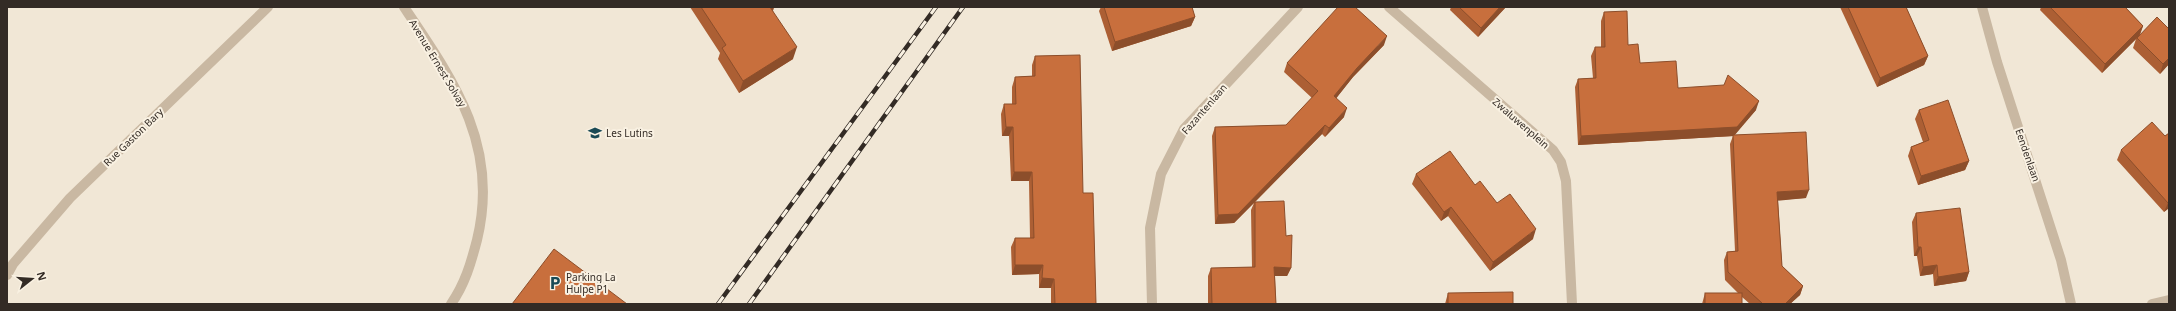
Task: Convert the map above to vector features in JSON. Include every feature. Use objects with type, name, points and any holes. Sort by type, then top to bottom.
[{"type":"street","name":"Rue Gaston Bary","points":[[7,275],[13,264],[70,198],[268,7]]},
{"type":"street","name":"Avenue Ernest Solvay","points":[[404,7],[449,78],[472,121],[483,164],[484,214],[471,266],[460,290],[451,304]]},
{"type":"street","name":"Fazantenlaan","points":[[1152,304],[1150,228],[1161,174],[1184,129],[1298,7]]},
{"type":"street","name":"Zwaluwenplein","points":[[1389,7],[1552,150],[1561,162],[1566,181],[1572,304]]},
{"type":"street","name":"Eendenlaan","points":[[1982,7],[1997,62],[2061,260],[2071,304]]},
{"type":"street","points":[[2152,304],[2169,300]]},
{"type":"building","points":[[701,7],[770,7],[797,47],[743,81],[722,48],[726,45]]},
{"type":"building","points":[[1104,7],[1192,7],[1195,17],[1115,42]]},
{"type":"building","points":[[1338,7],[1355,7],[1387,36],[1357,68],[1334,96],[1347,108],[1329,128],[1325,125],[1238,214],[1218,215],[1215,127],[1286,125],[1318,91],[1287,63]]},
{"type":"building","points":[[1459,7],[1500,7],[1481,28]]},
{"type":"building","points":[[1848,7],[1906,7],[1928,56],[1880,78]]},
{"type":"building","points":[[2050,7],[2125,7],[2143,26],[2105,64]]},
{"type":"building","points":[[1627,11],[1628,45],[1638,44],[1640,63],[1676,61],[1678,88],[1724,85],[1728,75],[1759,101],[1737,127],[1581,136],[1578,79],[1596,78],[1595,47],[1605,47],[1604,12]]},
{"type":"building","points":[[2157,17],[2169,29],[2169,58],[2163,64],[2137,38]]},
{"type":"building","points":[[1080,55],[1083,193],[1093,193],[1096,304],[1055,304],[1054,279],[1042,278],[1043,265],[1015,265],[1015,238],[1034,238],[1032,172],[1014,172],[1013,127],[1006,127],[1004,104],[1016,104],[1015,77],[1035,76],[1035,56]]},
{"type":"building","points":[[1948,100],[1969,161],[1921,176],[1911,147],[1929,140],[1919,110]]},
{"type":"building","points":[[2152,122],[2165,136],[2169,133],[2168,203],[2121,150]]},
{"type":"building","points":[[1806,132],[1809,190],[1777,192],[1782,266],[1803,286],[1785,304],[1763,304],[1728,272],[1727,252],[1738,251],[1733,135]]},
{"type":"building","points":[[1450,151],[1475,185],[1480,181],[1497,203],[1510,194],[1536,229],[1493,262],[1451,207],[1444,212],[1416,174]]},
{"type":"building","points":[[1284,201],[1286,236],[1292,235],[1291,268],[1274,267],[1276,304],[1212,304],[1211,268],[1255,267],[1255,202]]},
{"type":"building","points":[[1960,208],[1969,272],[1938,277],[1937,265],[1923,267],[1921,247],[1918,247],[1916,213]]},
{"type":"building","name":"Parking La Hulpe P1","points":[[554,249],[627,304],[512,304]]},
{"type":"building","points":[[1513,292],[1513,304],[1448,304],[1448,293]]},
{"type":"building","points":[[1705,293],[1742,293],[1742,304],[1705,304]]},
{"type":"railway","points":[[718,304],[936,7]]},
{"type":"railway","points":[[749,304],[963,7]]},
{"type":"place","name":"Les Lutins","points":[[595,133]]},
{"type":"place","name":"Parking La Hulpe P1","points":[[555,283]]}]
